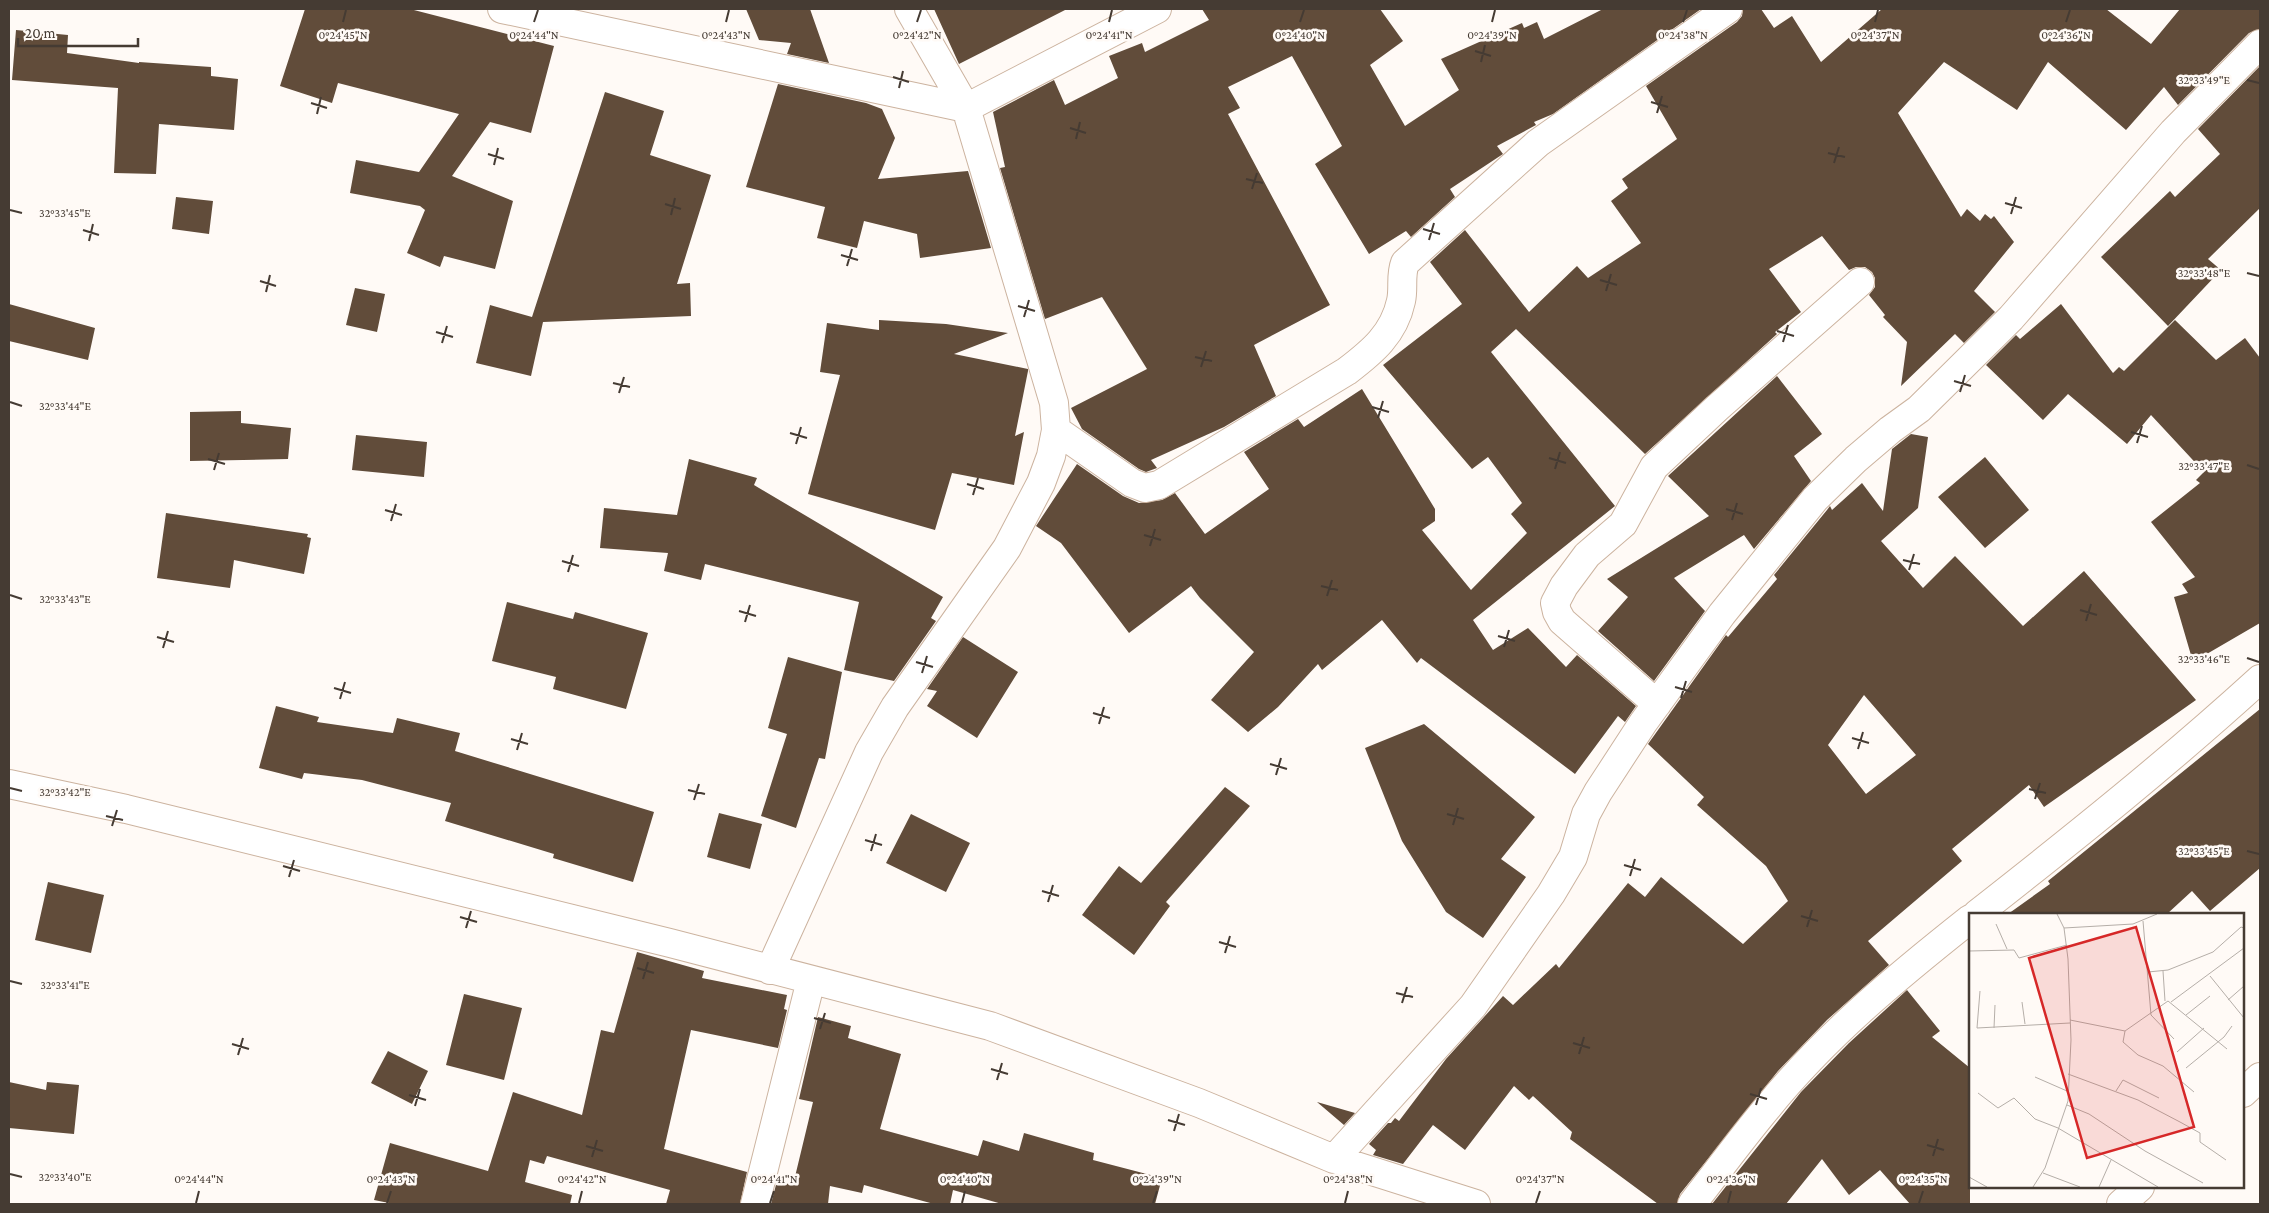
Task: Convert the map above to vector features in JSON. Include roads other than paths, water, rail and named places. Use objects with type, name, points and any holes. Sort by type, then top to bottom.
[{"type":"street","points":[[506,9],[966,108],[1157,9]]},
{"type":"street","points":[[770,970],[869,752],[895,707],[1007,548],[1042,483],[1051,456],[1056,430],[1054,403],[966,108],[909,9]]},
{"type":"street","points":[[1056,430],[1132,483],[1145,488],[1159,486],[1347,371],[1370,354],[1385,339],[1401,301],[1402,270],[1405,263],[1538,142],[1728,9]]},
{"type":"street","points":[[1334,1159],[1473,1006],[1551,894],[1572,858],[1586,814],[1598,792],[1657,704],[1722,614],[1815,499],[1876,441],[1919,409],[2010,318],[2173,132],[2260,44]]},
{"type":"street","points":[[1657,704],[1562,621],[1555,603],[1564,586],[1587,555],[1623,524],[1654,467],[1716,408],[1860,282]]},
{"type":"street","points":[[1978,913],[2095,822],[2192,742],[2260,679]]},
{"type":"street","points":[[9,784],[126,808],[990,1026],[1199,1103],[1334,1159],[1476,1204]]},
{"type":"street","points":[[1692,1204],[1767,1107],[1814,1055],[1902,973],[1969,921]]},
{"type":"street","points":[[755,1204],[811,980]]},
{"type":"street","points":[[2244,1092],[2260,1077]]},
{"type":"street","points":[[2121,1204],[2139,1188]]}]
